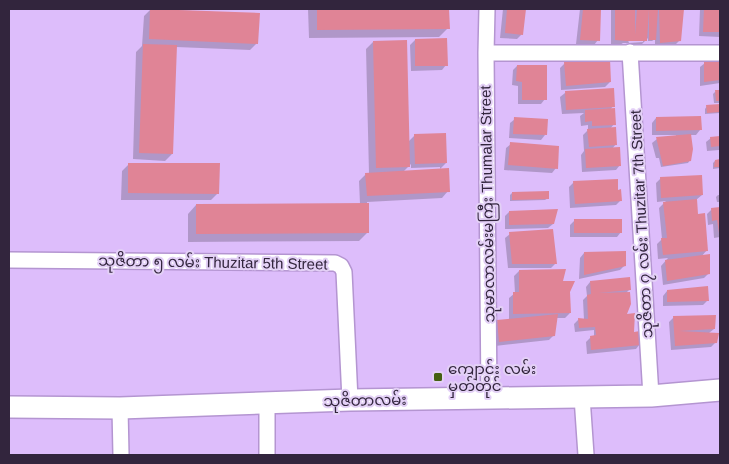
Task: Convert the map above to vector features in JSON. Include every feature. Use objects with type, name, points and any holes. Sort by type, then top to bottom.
[{"type":"main road","name":"သုဇိတာလမ်း","points":[[9,407],[120,408],[350,400],[651,396],[720,390]]},
{"type":"street","name":"သုမာလာလမ်းမကြီး Thumalar Street","points":[[487,9],[489,399]]},
{"type":"street","name":"သုဇိတာ ၇ လမ်း Thuzitar 7th Street","points":[[630,52],[651,396]]},
{"type":"street","points":[[486,53],[720,52]]},
{"type":"street","name":"သုဇိတာ ၅ လမ်း Thuzitar 5th Street","points":[[9,260],[336,263],[341,266],[344,272],[350,400]]},
{"type":"street","points":[[582,397],[586,455]]},
{"type":"street","points":[[267,402],[267,455]]},
{"type":"street","points":[[120,408],[122,455]]},
{"type":"building","points":[[150,9],[260,13],[258,44],[149,39]]},
{"type":"building","points":[[317,9],[449,9],[450,29],[317,30]]},
{"type":"building","points":[[507,9],[526,9],[523,35],[505,33]]},
{"type":"building","points":[[583,9],[601,9],[600,41],[580,40]]},
{"type":"building","points":[[615,9],[635,9],[635,35],[637,9],[649,9],[647,41],[615,40]]},
{"type":"building","points":[[649,9],[658,9],[656,40],[649,40]]},
{"type":"building","points":[[659,9],[684,9],[681,41],[660,43]]},
{"type":"building","points":[[704,9],[720,9],[720,32],[703,32]]},
{"type":"building","points":[[447,38],[448,66],[415,66],[415,39]]},
{"type":"building","points":[[407,40],[410,167],[376,168],[373,41]]},
{"type":"building","points":[[143,44],[177,45],[173,154],[139,153]]},
{"type":"building","points":[[610,59],[611,82],[566,86],[564,62]]},
{"type":"building","points":[[704,61],[720,62],[720,80],[704,82]]},
{"type":"building","points":[[517,65],[547,65],[547,100],[522,100],[522,82],[516,81]]},
{"type":"building","points":[[614,88],[615,107],[566,110],[565,91]]},
{"type":"building","points":[[715,90],[720,90],[720,101],[716,101]]},
{"type":"building","points":[[720,104],[720,112],[707,113],[706,105]]},
{"type":"building","points":[[615,108],[616,125],[592,126],[592,121],[585,122],[585,110]]},
{"type":"building","points":[[701,116],[702,130],[656,131],[656,117]]},
{"type":"building","points":[[514,117],[548,119],[547,135],[513,134]]},
{"type":"building","points":[[616,127],[617,145],[589,147],[587,129]]},
{"type":"building","points":[[446,133],[447,163],[415,164],[414,134]]},
{"type":"building","points":[[691,134],[693,149],[691,161],[663,166],[656,137]]},
{"type":"building","points":[[720,136],[720,146],[711,147],[710,137]]},
{"type":"building","points":[[510,142],[559,146],[558,169],[508,165]]},
{"type":"building","points":[[620,147],[621,166],[586,168],[585,149]]},
{"type":"building","points":[[720,159],[720,167],[714,167],[715,160]]},
{"type":"building","points":[[128,163],[220,163],[219,194],[128,193]]},
{"type":"building","points":[[449,168],[450,192],[367,196],[365,173]]},
{"type":"building","points":[[702,175],[703,195],[661,198],[660,177]]},
{"type":"building","points":[[618,179],[618,190],[621,189],[622,201],[575,204],[573,181]]},
{"type":"building","points":[[549,191],[549,199],[512,200],[512,192]]},
{"type":"building","points":[[697,199],[698,214],[705,213],[708,251],[663,255],[661,238],[667,238],[663,202]]},
{"type":"building","points":[[369,203],[369,233],[196,234],[196,204]]},
{"type":"building","points":[[720,207],[719,233],[717,220],[712,221],[711,208]]},
{"type":"building","points":[[558,209],[554,224],[509,225],[509,211]]},
{"type":"building","points":[[574,219],[622,219],[622,233],[574,233]]},
{"type":"building","points":[[553,229],[557,264],[512,264],[509,232]]},
{"type":"building","points":[[626,251],[626,266],[584,275],[584,252]]},
{"type":"building","points":[[710,254],[710,274],[667,281],[665,260]]},
{"type":"building","points":[[566,269],[563,281],[575,281],[570,292],[571,313],[513,314],[513,292],[519,292],[519,270]]},
{"type":"building","points":[[630,277],[631,290],[598,293],[630,292],[631,304],[627,314],[635,313],[634,332],[640,331],[641,345],[591,350],[590,336],[596,335],[595,327],[579,328],[578,318],[588,319],[587,295],[591,294],[590,281]]},
{"type":"building","points":[[708,286],[709,301],[667,302],[667,290]]},
{"type":"building","points":[[558,314],[555,336],[499,342],[497,320]]},
{"type":"building","points":[[716,315],[715,329],[679,331],[719,333],[717,343],[675,346],[673,316]]},
{"type":"place","name":"ကျောင်း လမ်း မှတ်တိုင်","points":[[438,377]]}]
